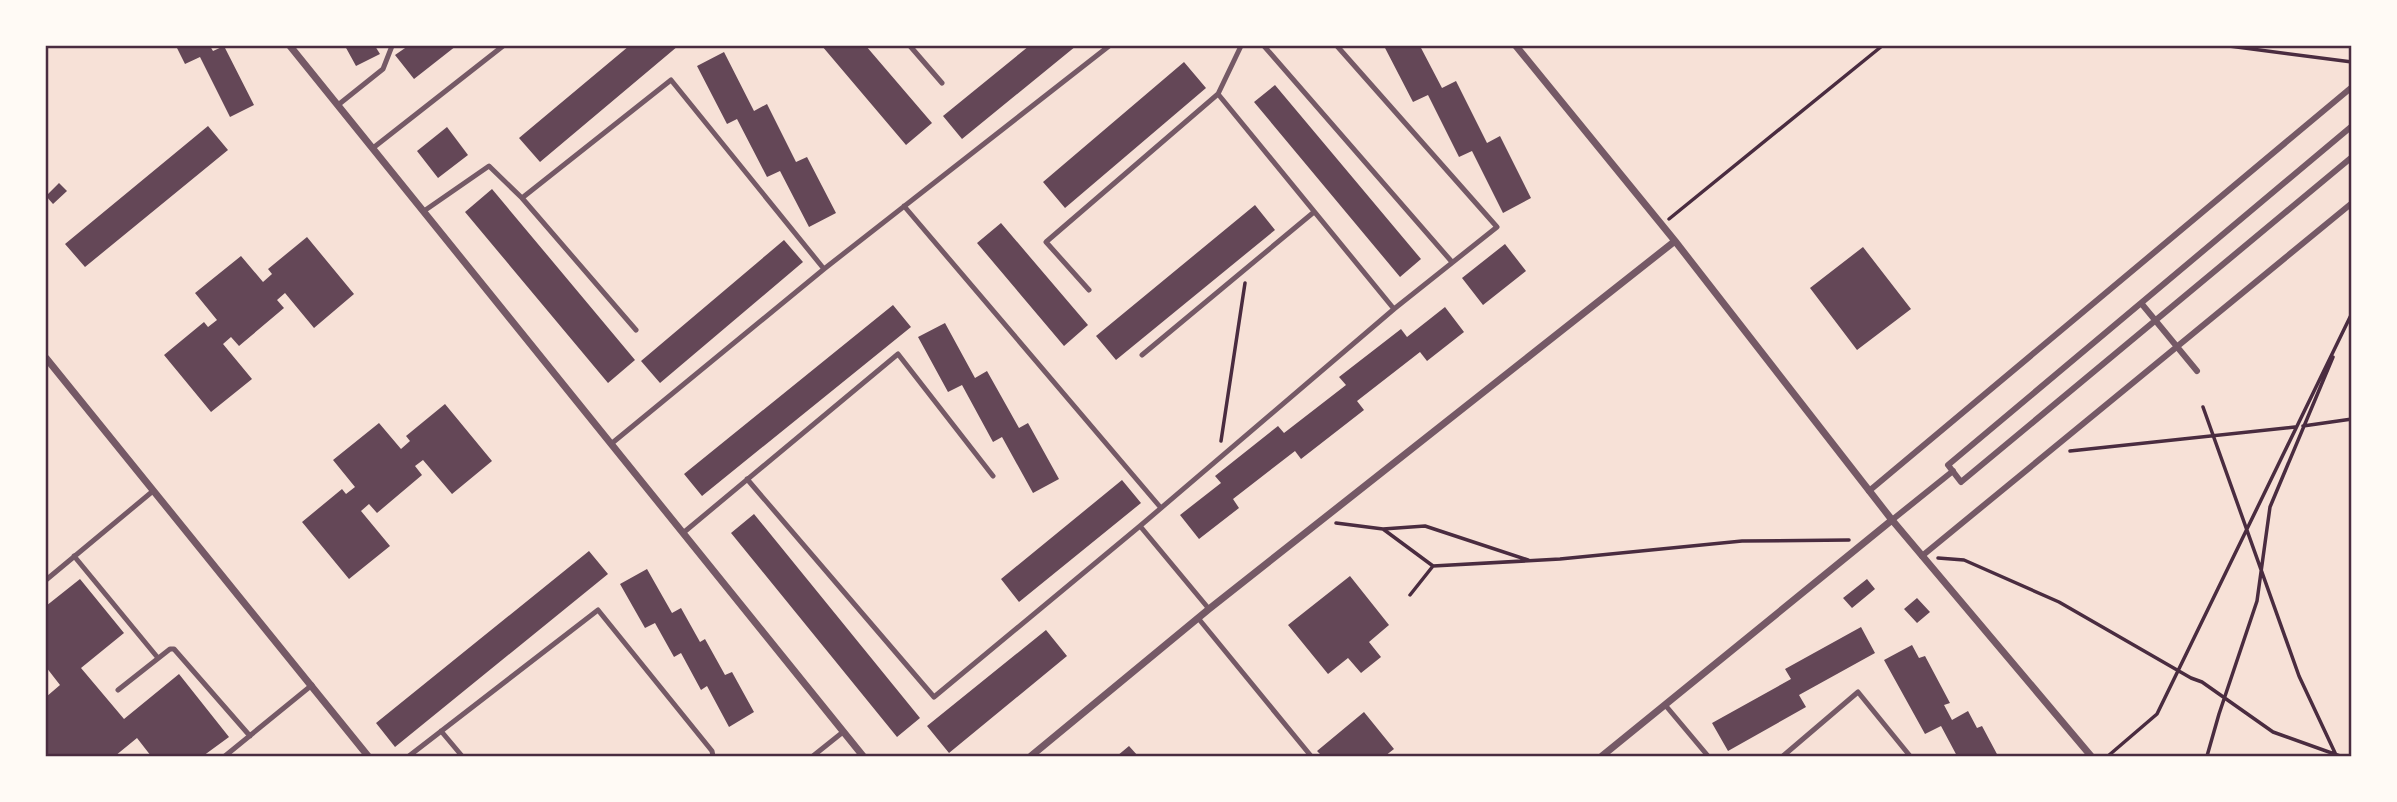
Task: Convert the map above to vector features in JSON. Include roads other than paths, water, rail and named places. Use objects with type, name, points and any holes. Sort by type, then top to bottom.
[{"type":"street","points":[[290,46],[863,757]]},
{"type":"street","points":[[1517,46],[1662,225],[1892,520],[2091,757]]},
{"type":"street","points":[[1869,491],[2351,87]]},
{"type":"street","points":[[2351,126],[1948,465],[1961,482],[2351,157]]},
{"type":"street","points":[[1922,556],[2351,203]]},
{"type":"street","points":[[1031,757],[1209,609],[1675,242]]},
{"type":"street","points":[[2141,303],[2197,371]]},
{"type":"street","points":[[46,358],[368,757]]},
{"type":"street","points":[[1602,757],[1953,471]]},
{"type":"lane","points":[[338,105],[383,69],[393,46]]},
{"type":"lane","points":[[373,148],[503,46]]},
{"type":"lane","points":[[910,46],[942,83]]},
{"type":"lane","points":[[611,444],[824,269],[1109,46]]},
{"type":"lane","points":[[1088,290],[1046,242],[1218,94],[1241,46]]},
{"type":"lane","points":[[1264,46],[1452,262]]},
{"type":"lane","points":[[747,479],[934,697],[1140,526],[1394,309],[1497,227],[1337,46]]},
{"type":"lane","points":[[522,198],[671,80],[824,269]]},
{"type":"lane","points":[[1218,94],[1394,309]]},
{"type":"lane","points":[[424,211],[489,166],[522,198],[636,330]]},
{"type":"lane","points":[[904,206],[1161,508]]},
{"type":"lane","points":[[1142,355],[1314,212]]},
{"type":"lane","points":[[682,533],[898,354],[993,476]]},
{"type":"lane","points":[[46,580],[153,491]]},
{"type":"lane","points":[[1140,526],[1209,609]]},
{"type":"lane","points":[[74,556],[158,658]]},
{"type":"lane","points":[[409,757],[598,610],[712,751],[713,757]]},
{"type":"lane","points":[[1198,618],[1311,757]]},
{"type":"lane","points":[[118,690],[170,649],[174,649],[250,736]]},
{"type":"lane","points":[[225,757],[312,685]]},
{"type":"lane","points":[[1783,757],[1858,692],[1910,757]]},
{"type":"lane","points":[[1665,706],[1708,757]]},
{"type":"lane","points":[[441,731],[462,757]]},
{"type":"lane","points":[[813,757],[843,732]]}]
